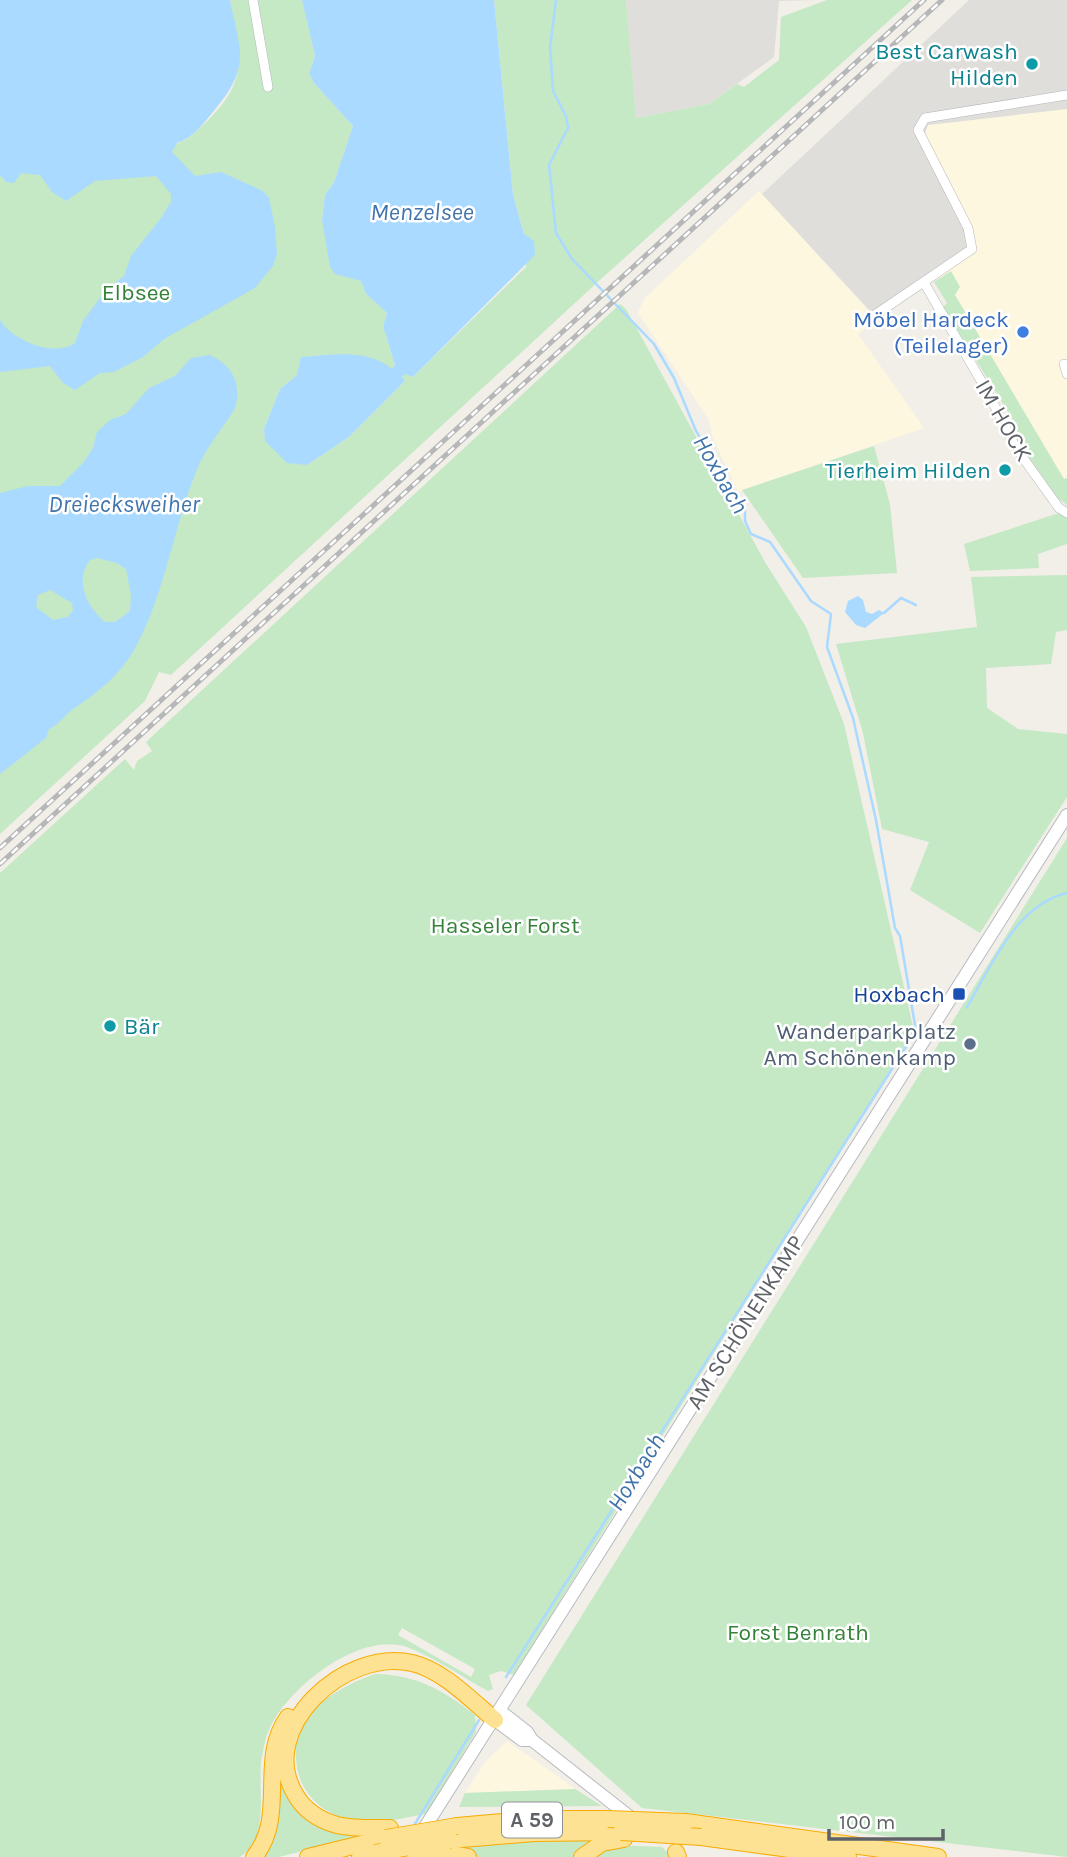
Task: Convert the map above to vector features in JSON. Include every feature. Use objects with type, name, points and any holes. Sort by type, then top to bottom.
[{"type":"highway","points":[[254,1857],[265,1839],[270,1821],[271,1758],[280,1729],[297,1707],[353,1664],[382,1655],[420,1660],[488,1700],[497,1716]]},
{"type":"highway","points":[[388,1833],[340,1826],[309,1812],[298,1799],[287,1775],[285,1745],[296,1720],[306,1708],[349,1674],[377,1664],[396,1661],[426,1668],[497,1716]]},
{"type":"highway","name":"A 59","points":[[367,1855],[450,1840],[535,1819],[608,1819],[686,1822],[938,1857]]},
{"type":"highway","name":"A 59","points":[[308,1857],[388,1833],[450,1840],[507,1834],[701,1838],[848,1857]]},
{"type":"highway","points":[[582,1857],[602,1843],[625,1835]]},
{"type":"highway","points":[[396,1857],[450,1840],[468,1857]]},
{"type":"main road","name":"AM SCHÖNENKAMP","points":[[406,1857],[1067,814]]},
{"type":"main road","points":[[497,1716],[522,1740],[532,1740],[679,1855]]},
{"type":"street","points":[[253,0],[268,88]]},
{"type":"street","points":[[869,319],[972,249],[968,228],[918,130],[920,122],[925,117],[1067,95]]},
{"type":"street","name":"IM HOCK","points":[[926,286],[1016,448],[1059,508],[1067,513]]},
{"type":"street","points":[[1063,364],[1067,374]]},
{"type":"shaded area","points":[[626,0],[817,0],[779,1],[774,57],[709,104],[636,118]]},
{"type":"shaded area","points":[[969,0],[1067,0],[1067,109],[928,125],[925,133],[973,233],[976,250],[938,277],[872,313],[762,194]]},
{"type":"shaded area","points":[[1067,109],[1067,478],[1055,481],[938,277],[925,133],[928,125]]},
{"type":"shaded area","points":[[759,191],[877,320],[858,334],[924,428],[738,492],[712,436],[709,420],[638,313],[644,299]]},
{"type":"shaded area","points":[[507,1741],[575,1789],[465,1793],[485,1762]]},
{"type":"green space","points":[[230,0],[302,0],[315,56],[309,74],[353,126],[334,182],[325,195],[322,220],[352,276],[361,281],[366,294],[387,313],[383,326],[395,365],[393,369],[297,375],[280,389],[264,429],[265,441],[307,465],[349,437],[405,381],[402,377],[405,373],[413,377],[526,267],[524,234],[513,195],[494,0],[626,0],[636,118],[709,104],[737,84],[744,87],[779,60],[781,17],[827,0],[912,0],[601,279],[171,675],[159,672],[145,701],[0,834],[0,154],[172,153],[177,144],[191,136],[209,119],[232,89],[239,60]]},
{"type":"green space","points":[[951,271],[960,287],[955,295],[1064,479],[1067,478],[1067,505],[1058,498],[1015,437],[1018,428],[943,307],[947,303],[934,282]]},
{"type":"green space","name":"Hasseler Forst","points":[[620,304],[626,309],[765,562],[806,627],[844,724],[914,1031],[514,1675],[501,1671],[489,1675],[493,1689],[488,1691],[417,1651],[388,1644],[368,1647],[327,1667],[291,1697],[269,1730],[262,1756],[259,1824],[250,1848],[240,1857],[0,1857],[0,873],[125,759],[134,770],[137,761],[152,751],[146,742]],"holes":[[[402,1628],[475,1669],[471,1677],[398,1635]]]},
{"type":"green space","points":[[874,446],[890,504],[897,573],[803,578],[742,490]]},
{"type":"green space","points":[[1059,513],[1067,518],[1067,544],[1038,554],[1039,568],[970,571],[964,544]]},
{"type":"green space","points":[[1067,575],[1067,630],[1056,632],[1051,664],[986,668],[987,708],[1018,729],[1067,734],[1067,797],[980,933],[910,890],[929,842],[882,829],[863,733],[836,644],[977,627],[971,577]]},
{"type":"green space","name":"Forst Benrath","points":[[1067,838],[1067,1857],[642,1808],[526,1705]]},
{"type":"green space","points":[[375,1674],[417,1681],[452,1698],[475,1715],[476,1732],[426,1814],[378,1822],[349,1820],[316,1802],[302,1782],[296,1753],[300,1725],[314,1708],[333,1694]]},
{"type":"green space","points":[[287,1731],[297,1800],[372,1833],[279,1857],[258,1857]]},
{"type":"green space","points":[[575,1789],[602,1806],[459,1807],[465,1793]]},
{"type":"green space","points":[[604,1839],[579,1857],[477,1857],[448,1848],[540,1840]]},
{"type":"green space","points":[[614,1845],[662,1847],[672,1857],[589,1857]]},
{"type":"water","name":"Elbsee","points":[[0,0],[230,0],[239,47],[238,71],[213,112],[193,134],[177,143],[172,152],[195,176],[221,172],[263,191],[269,198],[275,227],[277,254],[273,266],[255,288],[164,339],[143,357],[114,372],[100,373],[75,390],[63,383],[50,366],[0,372],[0,320],[14,334],[34,345],[56,349],[75,343],[83,321],[106,290],[124,276],[131,256],[171,202],[171,194],[156,176],[95,181],[66,201],[52,192],[40,175],[21,173],[14,183],[6,182],[0,175]]},
{"type":"water","name":"Menzelsee","points":[[302,0],[494,0],[513,195],[524,234],[534,241],[535,255],[413,377],[405,374],[402,377],[405,381],[349,437],[307,465],[287,463],[265,441],[264,429],[280,389],[297,375],[301,357],[349,354],[372,358],[392,369],[395,365],[383,326],[387,313],[366,294],[361,281],[335,274],[330,267],[322,220],[325,195],[334,182],[353,126],[309,74],[315,56]]},
{"type":"water","name":"Dreiecksweiher","points":[[209,355],[224,364],[236,383],[237,399],[235,408],[210,444],[189,489],[162,583],[145,628],[134,650],[115,676],[49,729],[46,738],[0,774],[0,493],[28,486],[60,486],[84,462],[93,448],[97,432],[110,420],[126,414],[149,388],[175,376],[191,358]],"holes":[[[97,558],[117,563],[126,569],[131,595],[130,611],[115,622],[105,622],[93,609],[85,593],[85,568],[90,560]],[[50,590],[72,603],[73,610],[68,617],[53,620],[36,607],[38,595]]]},
{"type":"water","points":[[858,596],[863,600],[866,612],[872,614],[879,610],[884,613],[865,628],[856,625],[845,612],[848,601]]},
{"type":"waterway","name":"Hoxbach","points":[[506,1677],[916,1031],[900,936],[895,928],[876,820],[853,718],[827,647],[831,614],[811,601],[770,542],[751,534],[745,521],[745,510],[696,431],[674,378],[654,344],[572,259],[556,233],[549,165],[568,128],[566,116],[553,91],[550,47],[556,0]]},
{"type":"waterway","points":[[884,613],[901,598],[916,605]]},
{"type":"waterway","points":[[967,1007],[996,956],[1020,923],[1033,910],[1067,893]]},
{"type":"waterway","name":"Hoxbach","points":[[413,1827],[479,1720]]},
{"type":"railway","points":[[0,848],[924,0]]},
{"type":"railway","points":[[0,864],[942,0]]},
{"type":"place","name":"Best Carwash Hilden","points":[[1032,64]]},
{"type":"place","name":"Möbel Hardeck (Teilelager)","points":[[1023,332]]},
{"type":"place","name":"Tierheim Hilden","points":[[1005,470]]},
{"type":"place","name":"Hoxbach","points":[[959,994]]},
{"type":"place","name":"Bär","points":[[110,1026]]},
{"type":"place","name":"Wanderparkplatz Am Schönenkamp","points":[[970,1044]]}]
